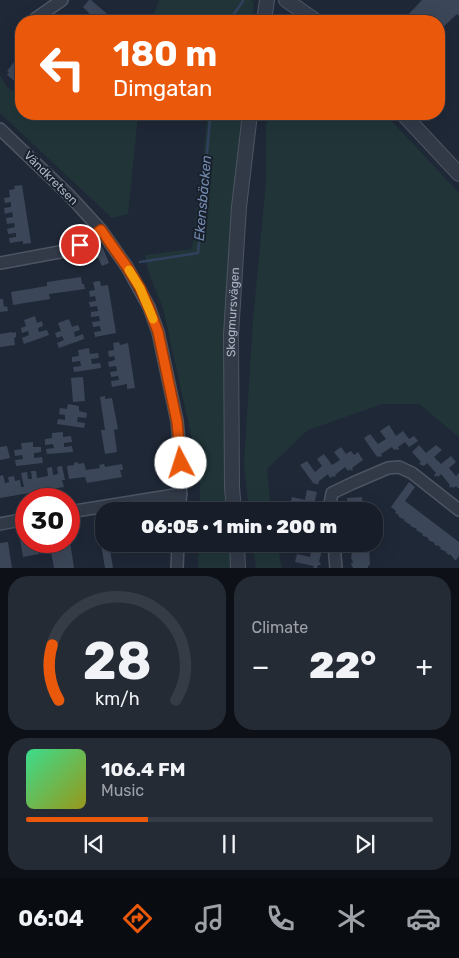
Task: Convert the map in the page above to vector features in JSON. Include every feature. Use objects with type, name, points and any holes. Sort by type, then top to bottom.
[{"type":"street","points":[[41,15],[62,0]]},
{"type":"street","points":[[265,15],[267,0]]},
{"type":"street","points":[[286,0],[307,15]]},
{"type":"street","name":"Skogmursvägen","points":[[233,502],[231,335],[239,206],[249,120]]},
{"type":"street","points":[[409,120],[459,174]]},
{"type":"street","name":"Vändkretsen","points":[[0,129],[70,195],[101,230],[140,288],[158,332],[177,422],[181,463],[181,502]]},
{"type":"street","points":[[0,263],[65,251],[80,245],[101,230]]},
{"type":"street","points":[[330,502],[332,493],[388,468],[399,467],[412,473],[459,510]]},
{"type":"street","points":[[80,510],[181,494]]},
{"type":"street","points":[[0,524],[15,521]]},
{"type":"street","points":[[177,568],[178,552]]},
{"type":"street","points":[[237,552],[238,568]]},
{"type":"street","points":[[335,552],[336,568]]},
{"type":"green space","points":[[159,0],[251,0],[254,2],[253,15],[153,15]]},
{"type":"green space","points":[[0,75],[7,87],[15,93],[15,120],[137,120],[128,214],[112,218],[0,113]]},
{"type":"green space","points":[[206,120],[245,120],[230,502],[200,502],[200,475],[163,308],[148,271],[145,255],[192,249]]},
{"type":"green space","points":[[267,120],[391,120],[459,193],[459,437],[419,404],[382,404],[308,430],[267,469],[270,502],[248,502],[244,463],[253,320],[266,182]]},
{"type":"green space","points":[[199,552],[233,552],[234,568],[198,568]]},
{"type":"green space","points":[[254,552],[279,552],[282,568],[256,568]]},
{"type":"building","points":[[91,0],[108,15],[88,15],[89,13],[83,7]]},
{"type":"building","points":[[422,0],[459,0],[459,16],[457,14],[445,25],[445,15],[408,15]]},
{"type":"building","points":[[15,61],[15,82],[7,75],[9,72],[7,71]]},
{"type":"building","points":[[22,185],[31,243],[23,244],[23,241],[10,243],[9,238],[16,237],[16,233],[8,234],[7,229],[15,227],[14,223],[7,224],[6,218],[13,217],[12,212],[5,214],[4,208],[11,207],[11,202],[5,203],[4,198],[10,197],[9,190],[15,189],[14,186]]},
{"type":"building","points":[[102,246],[109,263],[102,266],[94,250]]},
{"type":"building","points":[[81,277],[85,289],[49,294],[50,299],[13,305],[11,292],[47,286],[47,282]]},
{"type":"building","points":[[100,281],[101,286],[108,285],[116,333],[95,337],[94,332],[101,331],[100,326],[93,327],[92,322],[100,321],[99,316],[91,317],[91,312],[98,311],[97,306],[90,307],[89,302],[96,301],[95,296],[90,297],[89,291],[95,290],[93,282]]},
{"type":"building","points":[[0,299],[3,299],[4,307],[7,306],[8,311],[0,312]]},
{"type":"building","points":[[35,316],[37,323],[42,321],[43,326],[38,328],[39,332],[47,330],[49,335],[24,344],[22,338],[29,335],[28,331],[22,333],[21,328],[26,326],[24,320]]},
{"type":"building","points":[[69,319],[72,327],[78,325],[80,330],[74,332],[75,337],[83,334],[84,339],[59,348],[57,343],[64,340],[62,336],[57,338],[55,333],[61,331],[58,323]]},
{"type":"building","points":[[16,332],[16,337],[14,338],[15,345],[0,347],[0,334]]},
{"type":"building","points":[[119,342],[120,345],[128,343],[135,388],[127,389],[127,384],[112,387],[111,381],[119,380],[118,376],[111,377],[110,372],[117,371],[116,366],[109,367],[108,362],[115,360],[114,356],[109,357],[108,351],[114,350],[113,343]]},
{"type":"building","points":[[89,348],[90,354],[98,353],[99,358],[91,359],[92,364],[100,363],[101,368],[74,372],[73,367],[81,366],[80,361],[72,362],[72,357],[79,356],[78,350]]},
{"type":"building","points":[[83,377],[85,401],[73,402],[71,378]]},
{"type":"building","points":[[105,396],[105,399],[112,398],[118,429],[114,430],[117,452],[105,454],[101,430],[105,430],[100,397]]},
{"type":"building","points":[[68,404],[79,406],[79,411],[87,413],[86,418],[78,417],[77,422],[85,423],[84,428],[57,424],[58,419],[65,420],[65,415],[59,414],[60,408],[67,409]]},
{"type":"building","points":[[389,425],[396,436],[403,431],[409,439],[414,436],[418,441],[409,447],[405,442],[397,450],[394,450],[392,447],[381,454],[382,456],[377,457],[364,438],[370,434],[378,444],[386,439],[380,431]]},
{"type":"building","points":[[63,432],[63,437],[71,436],[72,442],[64,443],[64,447],[72,446],[73,452],[47,454],[46,449],[54,448],[53,444],[45,445],[45,439],[52,438],[52,433]]},
{"type":"building","points":[[33,442],[33,447],[41,447],[41,452],[34,453],[34,458],[42,457],[43,463],[16,466],[15,460],[23,459],[22,455],[15,456],[14,450],[22,449],[21,443]]},
{"type":"building","points":[[419,445],[426,453],[436,445],[442,450],[434,457],[441,464],[451,456],[456,462],[449,468],[456,476],[459,473],[459,489],[456,486],[450,488],[450,485],[441,474],[436,477],[434,475],[436,473],[427,463],[424,466],[419,464],[421,462],[412,452]]},
{"type":"building","points":[[7,446],[10,458],[0,460],[0,447]]},
{"type":"building","points":[[341,447],[346,454],[351,451],[354,455],[358,452],[363,460],[352,468],[351,471],[350,469],[348,471],[345,467],[336,476],[330,478],[328,474],[317,485],[316,483],[314,484],[300,465],[307,461],[315,472],[322,466],[317,459],[324,454],[332,465],[340,460],[334,452]]},
{"type":"building","points":[[78,462],[78,464],[84,463],[86,470],[100,468],[99,465],[104,464],[105,467],[122,464],[123,470],[120,470],[122,477],[87,483],[85,477],[69,479],[67,466]]},
{"type":"building","points":[[62,466],[65,480],[62,480],[64,487],[15,488],[15,495],[0,498],[0,476],[3,475],[5,483],[9,482],[8,477],[14,476],[15,481],[20,480],[21,487],[24,487],[21,473],[27,472],[28,479],[32,479],[31,471],[36,471],[37,478],[48,476],[47,468],[52,467],[53,475],[58,474],[57,467]]},
{"type":"building","points":[[409,482],[415,487],[405,501],[459,542],[459,556],[456,560],[450,554],[440,549],[438,545],[428,540],[417,529],[410,526],[391,507]]},
{"type":"building","points":[[307,490],[317,492],[315,502],[291,502],[292,497],[305,500]]},
{"type":"building","points":[[362,497],[362,502],[347,502],[347,498]]},
{"type":"building","points":[[8,542],[12,568],[0,568],[0,543]]},
{"type":"building","points":[[102,552],[110,552],[113,568],[105,568]]},
{"type":"building","points":[[311,552],[321,552],[319,562],[321,563],[317,568],[295,562],[297,554],[310,557]]},
{"type":"building","points":[[352,552],[369,552],[370,565],[368,568],[353,568]]},
{"type":"building","points":[[22,553],[39,553],[39,554],[23,557]]},
{"type":"building","points":[[51,553],[72,553],[74,568],[54,568]]},
{"type":"waterway","name":"Ekensbäcken","points":[[233,15],[243,1]]},
{"type":"waterway","name":"Ekensbäcken","points":[[140,262],[198,253],[210,120]]},
{"type":"slow traffic","points":[[129,270],[140,288],[153,319]]},
{"type":"route","points":[[80,245],[101,230],[140,288],[158,332],[177,422],[181,463]]}]
